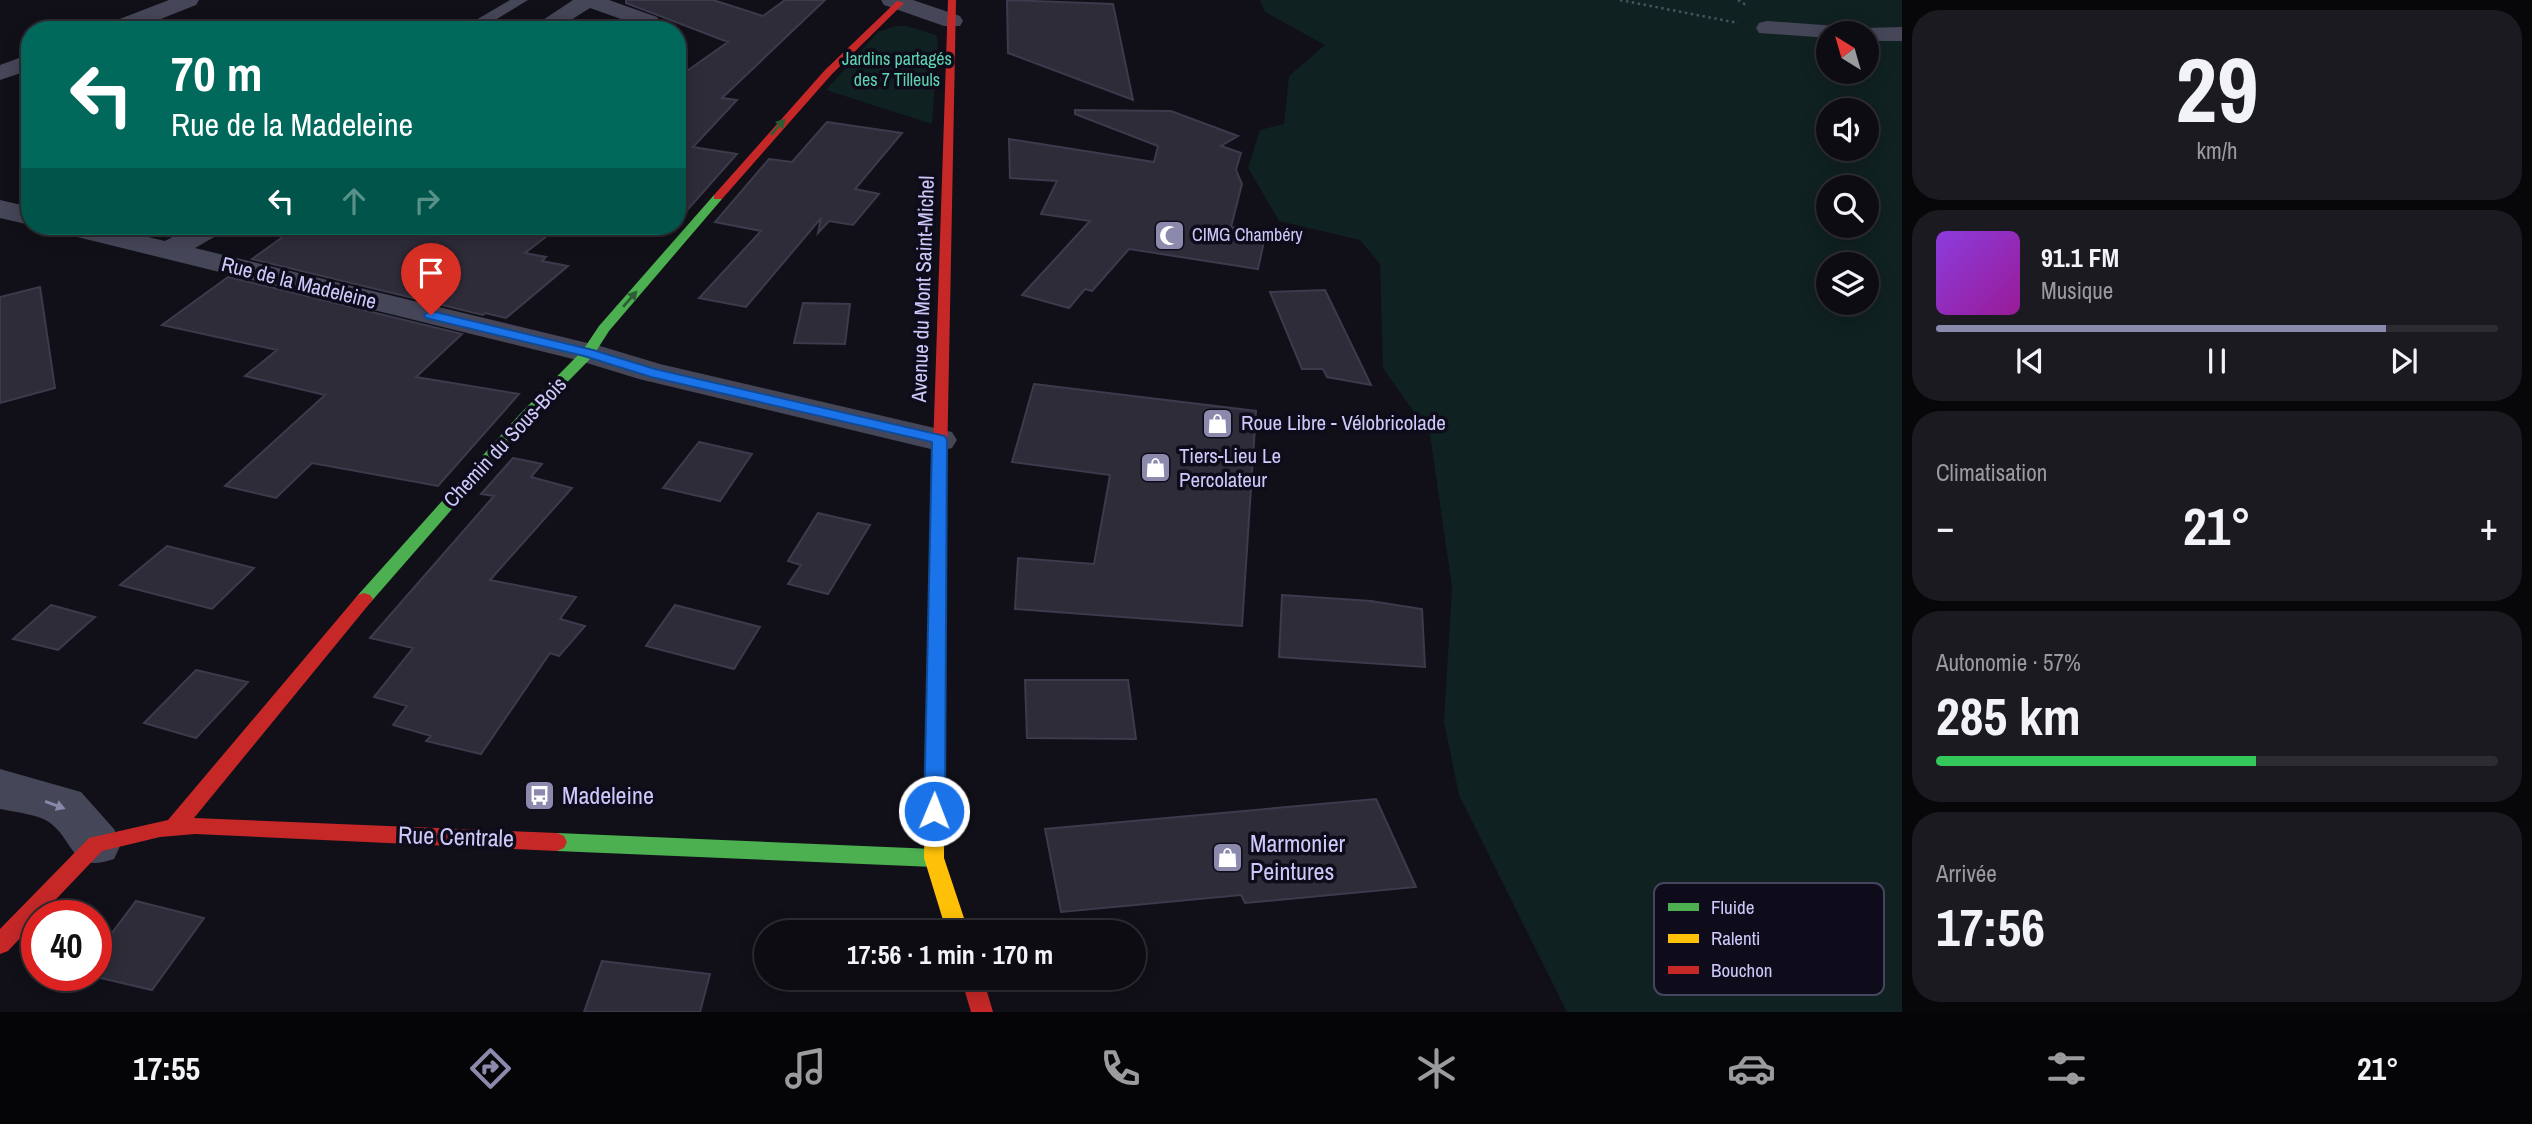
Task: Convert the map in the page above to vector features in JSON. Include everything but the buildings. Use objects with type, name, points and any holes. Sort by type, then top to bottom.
[{"type":"street","points":[[135,0],[165,9]]},
{"type":"street","points":[[135,21],[188,0]]},
{"type":"street","points":[[554,21],[589,0],[646,21]]},
{"type":"street","name":"Chemin du Sous-Bois","points":[[686,234],[813,87],[896,1],[952,10]]},
{"type":"street","name":"Avenue du Mont Saint-Michel","points":[[952,10],[939,440],[934,858],[954,920]]},
{"type":"street","points":[[1767,28],[1816,31]]},
{"type":"street","points":[[1880,34],[1902,34]]},
{"type":"street","points":[[0,73],[21,65]]},
{"type":"street","points":[[0,209],[21,214]]},
{"type":"street","name":"Rue de la Madeleine","points":[[104,235],[588,353],[651,372],[939,440]]},
{"type":"street","points":[[169,251],[197,235]]},
{"type":"street","name":"Chemin du Sous-Bois","points":[[174,828],[386,572],[524,418],[588,353],[604,329],[685,235]]},
{"type":"street","points":[[0,789],[64,806],[96,844],[0,944]]},
{"type":"street","name":"Rue Centrale","points":[[96,844],[195,826],[934,858]]},
{"type":"street","points":[[976,990],[982,1012]]},
{"type":"lane","points":[[483,21],[521,0]]},
{"type":"path","points":[[1620,0],[1767,28]]},
{"type":"green space","points":[[1260,0],[1902,0],[1902,1012],[1567,1012],[1459,795],[1444,722],[1452,587],[1430,435],[1383,368],[1380,264],[1360,240],[1279,221],[1248,168],[1260,130],[1284,124],[1289,76],[1325,45],[1265,12]]},
{"type":"green space","name":"Jardins partagés des 7 Tilleuls","points":[[895,26],[907,26],[936,35],[938,41],[932,124],[826,90],[878,32]]},
{"type":"traffic: fast","points":[[686,234],[718,197]]},
{"type":"traffic: fast","points":[[364,599],[524,418],[588,353],[604,329],[685,235]]},
{"type":"traffic: fast","points":[[557,842],[934,858]]},
{"type":"traffic: slow","points":[[937,568],[934,858],[954,920]]},
{"type":"traffic: jam","points":[[937,568],[952,0]]},
{"type":"traffic: jam","points":[[718,197],[828,72],[900,3]]},
{"type":"traffic: jam","points":[[174,827],[364,599]]},
{"type":"traffic: jam","points":[[0,944],[96,844],[160,829],[195,826],[557,842]]},
{"type":"traffic: jam","points":[[976,990],[982,1012]]},
{"type":"place","name":"CIMG Chambéry","points":[[1169,235]]},
{"type":"place","name":"Roue Libre - Vélobricolade","points":[[1218,423]]},
{"type":"place","name":"Tiers-Lieu Le Percolateur","points":[[1156,468]]},
{"type":"place","name":"Madeleine","points":[[539,796]]},
{"type":"place","name":"Marmonier Peintures","points":[[1227,858]]},
{"type":"route","points":[[431,315],[588,353],[651,372],[939,440],[934,811]]}]
